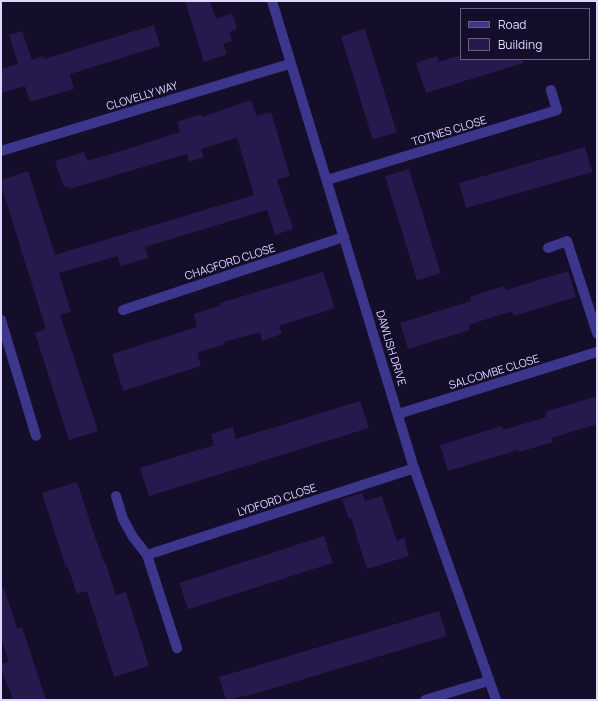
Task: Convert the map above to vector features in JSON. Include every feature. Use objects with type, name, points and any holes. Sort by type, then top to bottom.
[{"type":"street","name":"DAWLISH DRIVE","points":[[272,1],[414,468],[488,681],[496,700]]},
{"type":"street","name":"CLOVELLY WAY","points":[[1,151],[290,64]]},
{"type":"street","name":"TOTNES CLOSE","points":[[327,180],[557,110],[551,90]]},
{"type":"street","name":"CHAGFORD CLOSE","points":[[123,310],[344,237]]},
{"type":"street","points":[[548,248],[567,241],[597,333]]},
{"type":"street","points":[[1,320],[36,436]]},
{"type":"street","name":"SALCOMBE CLOSE","points":[[398,414],[597,352]]},
{"type":"street","name":"LYDFORD CLOSE","points":[[147,555],[414,468]]},
{"type":"street","points":[[116,496],[123,519],[133,537],[147,555],[177,648]]},
{"type":"street","points":[[425,700],[488,681]]},
{"type":"building","points":[[185,1],[210,1],[216,19],[232,13],[237,29],[229,32],[232,41],[223,44],[227,54],[204,62]]},
{"type":"building","points":[[154,25],[160,46],[70,74],[74,89],[30,102],[25,86],[1,93],[1,69],[18,64],[9,35],[22,31],[32,60],[43,56],[44,59]]},
{"type":"building","points":[[365,29],[397,132],[373,140],[341,36]]},
{"type":"building","points":[[460,55],[460,60],[523,60],[523,63],[426,93],[416,63],[437,56],[439,62]]},
{"type":"building","points":[[251,100],[257,116],[271,112],[290,176],[277,180],[293,229],[275,235],[267,210],[145,247],[148,258],[121,266],[117,256],[59,273],[71,312],[60,315],[98,431],[69,440],[35,333],[46,329],[1,185],[1,180],[28,171],[55,255],[254,195],[237,138],[201,149],[204,157],[189,162],[187,154],[69,189],[68,186],[64,187],[55,161],[84,152],[87,161],[121,151],[180,132],[177,122],[201,114],[202,117]]},
{"type":"building","points":[[585,147],[592,172],[466,208],[459,183]]},
{"type":"building","points":[[409,169],[441,273],[417,281],[385,176]]},
{"type":"building","points":[[568,271],[576,297],[514,316],[512,311],[469,325],[470,330],[408,349],[400,323],[471,301],[470,297],[504,286],[506,290]]},
{"type":"building","points":[[323,272],[335,308],[279,326],[282,334],[262,341],[260,332],[224,342],[225,344],[197,353],[201,366],[123,391],[112,354],[197,327],[194,314],[221,305],[220,303]]},
{"type":"building","points":[[597,396],[597,424],[552,438],[553,442],[519,452],[518,450],[448,471],[440,445],[502,426],[503,430],[546,417],[545,412]]},
{"type":"building","points":[[360,401],[369,428],[149,496],[140,468],[214,445],[211,434],[233,427],[236,439]]},
{"type":"building","points":[[77,482],[116,595],[126,592],[149,666],[114,677],[87,591],[77,594],[68,567],[66,567],[42,493]]},
{"type":"building","points":[[362,493],[365,501],[382,496],[397,541],[404,538],[409,556],[367,569],[351,518],[349,519],[342,499]]},
{"type":"building","points":[[324,536],[333,563],[188,610],[179,583]]},
{"type":"building","points":[[1,588],[4,588],[17,628],[22,627],[46,700],[13,700],[8,688],[1,668],[1,664],[9,662],[1,639]]},
{"type":"building","points":[[439,611],[447,636],[261,692],[226,700],[219,677]]}]
